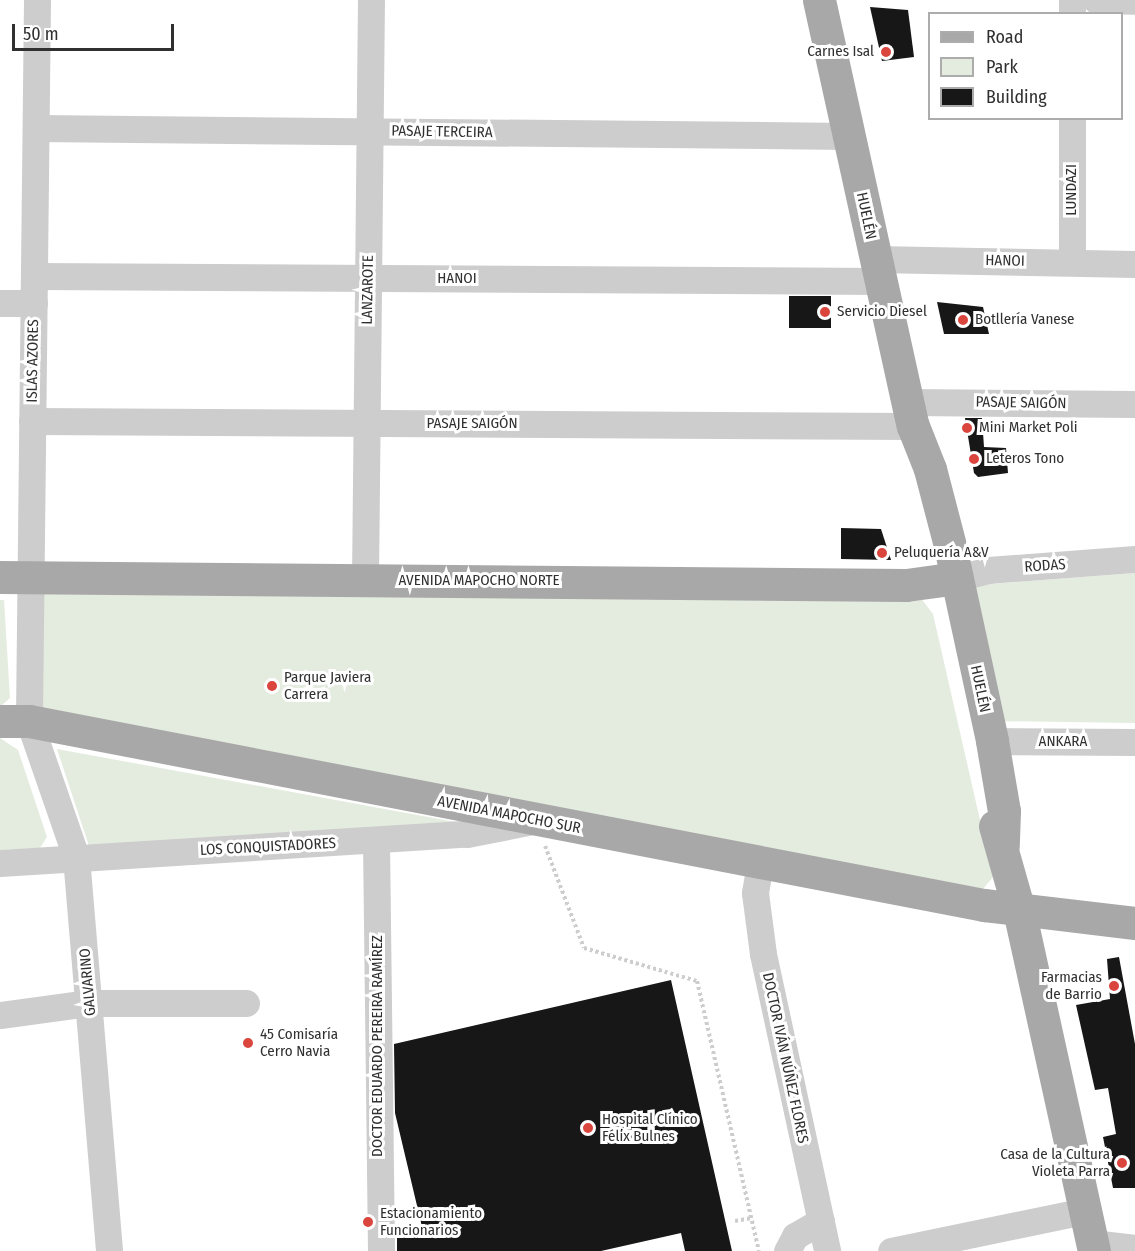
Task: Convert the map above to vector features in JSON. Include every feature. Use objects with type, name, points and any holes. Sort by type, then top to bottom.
[{"type":"main road","name":"HUELÉN","points":[[819,0],[911,420],[917,477],[992,741],[1004,811],[1003,846]]},
{"type":"main road","name":"AVENIDA MAPOCHO NORTE","points":[[15,577],[947,581]]},
{"type":"main road","name":"HUELÉN","points":[[947,581],[990,813],[1003,846],[1019,910],[1093,1247]]},
{"type":"main road","name":"AVENIDA MAPOCHO SUR","points":[[15,721],[760,864],[1019,910],[1135,922]]},
{"type":"street","name":"ISLAS AZORES","points":[[15,721],[15,577],[32,421],[38,0]]},
{"type":"street","name":"LANZAROTE","points":[[365,580],[371,0]]},
{"type":"street","points":[[1096,0],[1135,1]]},
{"type":"street","name":"LUNDAZI","points":[[1072,120],[1072,262]]},
{"type":"street","name":"PASAJE TERCEIRA","points":[[36,128],[849,136]]},
{"type":"street","name":"HANOI","points":[[34,276],[368,279],[878,270],[1072,262],[1135,264]]},
{"type":"street","points":[[0,303],[34,303]]},
{"type":"street","name":"PASAJE SAIGÓN","points":[[32,421],[366,424],[911,420],[1135,404]]},
{"type":"street","name":"RODAS","points":[[947,581],[995,569],[1135,559]]},
{"type":"street","name":"GALVARINO","points":[[15,721],[76,857],[109,1251]]},
{"type":"street","name":"ANKARA","points":[[992,741],[1135,742]]},
{"type":"street","name":"LOS CONQUISTADORES","points":[[0,863],[467,834],[535,820]]},
{"type":"street","name":"DOCTOR EDUARDO PEREIRA RAMÍREZ","points":[[376,841],[381,1251]]},
{"type":"street","name":"DOCTOR IVÁN NÚÑEZ FLORES","points":[[760,864],[754,893],[778,1036],[786,1067],[798,1160],[821,1221],[827,1251]]},
{"type":"street","points":[[763,954],[782,973],[786,1067]]},
{"type":"street","points":[[0,1015],[89,1003],[246,1003]]},
{"type":"street","points":[[891,1251],[976,1242],[1085,1211]]},
{"type":"street","points":[[787,1251],[795,1236],[821,1221]]},
{"type":"street","points":[[1093,1247],[1135,1248]]},
{"type":"path","points":[[535,820],[584,948],[697,981],[759,1251]]},
{"type":"path","points":[[735,1221],[752,1218]]},
{"type":"green space","points":[[1135,573],[1135,723],[991,721],[965,586]]},
{"type":"green space","name":"Parque Javiera Carrera","points":[[48,591],[920,597],[933,614],[993,877],[983,889],[43,710],[36,697],[44,594]]},
{"type":"green space","points":[[0,600],[4,600],[10,698],[0,707]]},
{"type":"green space","points":[[0,738],[18,750],[47,837],[40,848],[0,850]]},
{"type":"green space","points":[[57,749],[461,823],[90,849]]},
{"type":"building","points":[[870,7],[908,10],[914,57],[882,61]]},
{"type":"building","points":[[789,296],[831,296],[831,328],[789,328]]},
{"type":"building","name":"Botllería Vanese","points":[[937,302],[983,307],[989,334],[944,334]]},
{"type":"building","points":[[965,418],[982,418],[984,447],[1006,448],[1008,473],[978,477],[974,473]]},
{"type":"building","points":[[841,528],[881,529],[891,560],[841,559]]},
{"type":"building","points":[[1119,957],[1135,1044],[1135,1188],[1113,1188],[1103,1137],[1116,1134],[1108,1088],[1095,1090],[1076,1005],[1110,999],[1107,959]]},
{"type":"building","points":[[671,980],[732,1251],[685,1251],[681,1233],[601,1251],[397,1251],[397,1237],[423,1231],[395,1113],[394,1044]]},
{"type":"place","name":"Carnes Isal","points":[[886,52]]},
{"type":"place","name":"Servicio Diesel","points":[[825,312]]},
{"type":"place","name":"Botllería Vanese","points":[[963,320]]},
{"type":"place","name":"Mini Market Poli","points":[[967,428]]},
{"type":"place","name":"Leteros Tono","points":[[974,459]]},
{"type":"place","name":"Peluquería A&V","points":[[882,553]]},
{"type":"place","name":"Parque Javiera Carrera","points":[[272,686]]},
{"type":"place","name":"Farmacias de Barrio","points":[[1114,986]]},
{"type":"place","name":"45 Comisaría Cerro Navia","points":[[248,1043]]},
{"type":"place","name":"Hospital Clínico Félix Bulnes","points":[[588,1128]]},
{"type":"place","name":"Casa de la Cultura Violeta Parra","points":[[1122,1163]]},
{"type":"place","name":"Estacionamiento Funcionarios","points":[[368,1222]]}]
